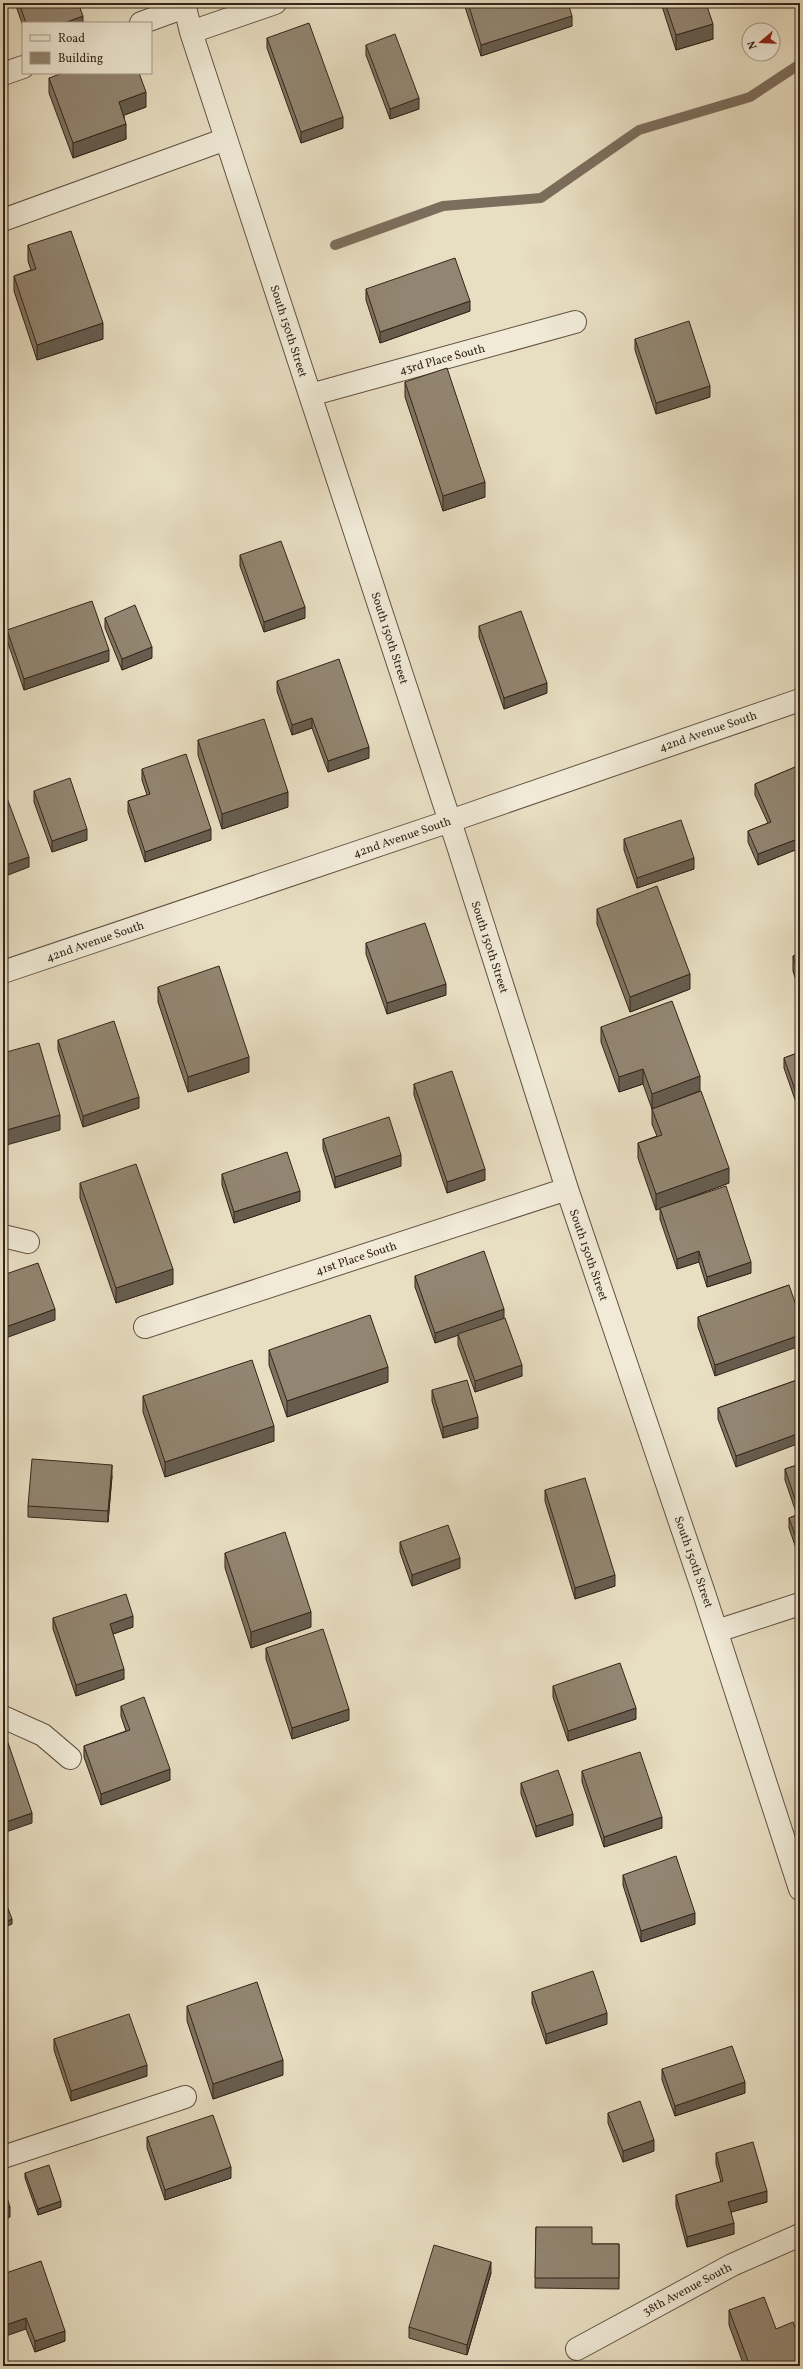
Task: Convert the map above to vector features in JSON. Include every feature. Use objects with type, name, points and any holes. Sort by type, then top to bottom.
[{"type":"street","points":[[191,32],[275,3]]},
{"type":"street","points":[[143,22],[184,5]]},
{"type":"street","name":"South 150th Street","points":[[184,5],[191,32],[450,821],[567,1189],[717,1631],[800,1889]]},
{"type":"street","points":[[3,74],[22,67]]},
{"type":"street","points":[[3,220],[226,139]]},
{"type":"street","name":"43rd Place South","points":[[310,395],[575,322]]},
{"type":"street","name":"42nd Avenue South","points":[[3,972],[450,821],[800,700]]},
{"type":"street","name":"41st Place South","points":[[145,1327],[567,1189]]},
{"type":"street","points":[[3,1236],[28,1242]]},
{"type":"street","points":[[717,1631],[800,1604]]},
{"type":"street","points":[[3,1717],[43,1735],[70,1758]]},
{"type":"street","points":[[3,2157],[185,2097]]},
{"type":"street","name":"38th Avenue South","points":[[577,2349],[732,2265],[800,2235]]},
{"type":"building","points":[[19,3],[78,3],[83,16],[67,22],[26,22]]},
{"type":"building","points":[[468,3],[568,3],[572,16],[481,45]]},
{"type":"building","points":[[665,3],[706,3],[713,24],[676,35]]},
{"type":"building","points":[[309,23],[343,117],[301,132],[267,38]]},
{"type":"building","points":[[395,34],[419,98],[390,109],[366,45]]},
{"type":"building","points":[[60,74],[139,74],[146,92],[119,102],[126,124],[73,143],[49,78]]},
{"type":"building","points":[[71,231],[103,323],[37,345],[14,276],[36,269],[28,245]]},
{"type":"building","points":[[455,258],[470,301],[380,332],[366,289]]},
{"type":"building","points":[[689,321],[710,386],[656,403],[635,339]]},
{"type":"building","points":[[447,368],[485,482],[443,496],[405,382]]},
{"type":"building","points":[[281,541],[305,607],[264,622],[240,555]]},
{"type":"building","points":[[92,601],[109,650],[24,679],[7,630]]},
{"type":"building","points":[[135,605],[152,647],[122,659],[105,618]]},
{"type":"building","points":[[521,611],[547,683],[504,698],[479,626]]},
{"type":"building","points":[[339,659],[369,747],[328,761],[312,718],[292,725],[277,681]]},
{"type":"building","points":[[264,719],[288,792],[222,814],[198,740]]},
{"type":"building","points":[[186,754],[211,829],[145,852],[128,801],[150,794],[142,769]]},
{"type":"building","points":[[800,765],[800,838],[758,854],[748,831],[771,822],[755,784]]},
{"type":"building","points":[[70,778],[87,829],[52,841],[34,791]]},
{"type":"building","points":[[7,798],[29,857],[3,866],[3,799]]},
{"type":"building","points":[[681,820],[694,858],[637,878],[624,839]]},
{"type":"building","points":[[657,886],[690,974],[630,997],[597,909]]},
{"type":"building","points":[[425,923],[446,984],[387,1003],[366,943]]},
{"type":"building","points":[[800,954],[800,978],[793,956]]},
{"type":"building","points":[[219,966],[249,1057],[188,1077],[158,987]]},
{"type":"building","points":[[672,1001],[700,1076],[652,1094],[643,1069],[619,1077],[601,1027]]},
{"type":"building","points":[[114,1021],[139,1097],[83,1116],[58,1040]]},
{"type":"building","points":[[39,1043],[60,1115],[3,1131],[3,1053]]},
{"type":"building","points":[[800,1052],[800,1100],[799,1101],[784,1058]]},
{"type":"building","points":[[452,1071],[485,1169],[447,1182],[414,1084]]},
{"type":"building","points":[[701,1091],[729,1168],[656,1194],[638,1143],[662,1135],[652,1109]]},
{"type":"building","points":[[389,1117],[401,1155],[335,1177],[323,1139]]},
{"type":"building","points":[[287,1152],[300,1191],[234,1212],[222,1174]]},
{"type":"building","points":[[136,1164],[173,1269],[116,1288],[80,1183]]},
{"type":"building","points":[[726,1186],[751,1262],[707,1277],[699,1251],[677,1259],[660,1208]]},
{"type":"building","points":[[484,1251],[504,1309],[435,1333],[415,1276]]},
{"type":"building","points":[[38,1263],[55,1309],[3,1328],[3,1275]]},
{"type":"building","points":[[789,1285],[800,1317],[800,1335],[715,1365],[698,1317]]},
{"type":"building","points":[[370,1315],[388,1367],[287,1401],[269,1350]]},
{"type":"building","points":[[505,1318],[522,1365],[475,1381],[458,1334]]},
{"type":"building","points":[[252,1360],[274,1426],[165,1462],[143,1396]]},
{"type":"building","points":[[467,1380],[478,1417],[443,1427],[432,1390]]},
{"type":"building","points":[[797,1380],[800,1387],[800,1433],[736,1456],[718,1408]]},
{"type":"building","points":[[32,1459],[112,1465],[108,1511],[28,1506]]},
{"type":"building","points":[[800,1464],[800,1514],[785,1469]]},
{"type":"building","points":[[585,1478],[615,1575],[575,1588],[545,1490]]},
{"type":"building","points":[[800,1514],[800,1549],[789,1518]]},
{"type":"building","points":[[448,1525],[460,1558],[412,1575],[400,1542]]},
{"type":"building","points":[[285,1532],[311,1612],[251,1632],[225,1553]]},
{"type":"building","points":[[126,1594],[133,1616],[110,1624],[124,1669],[76,1685],[53,1618]]},
{"type":"building","points":[[323,1629],[349,1709],[292,1728],[266,1648]]},
{"type":"building","points":[[620,1663],[636,1708],[568,1731],[553,1686]]},
{"type":"building","points":[[144,1697],[170,1769],[101,1794],[84,1746],[130,1730],[121,1706]]},
{"type":"building","points":[[5,1734],[32,1813],[3,1823],[3,1735]]},
{"type":"building","points":[[640,1752],[662,1817],[604,1837],[582,1771]]},
{"type":"building","points":[[558,1770],[573,1814],[536,1826],[521,1783]]},
{"type":"building","points":[[676,1856],[695,1913],[641,1931],[623,1875]]},
{"type":"building","points":[[3,1895],[12,1919],[3,1923]]},
{"type":"building","points":[[593,1971],[607,2013],[546,2034],[532,1992]]},
{"type":"building","points":[[257,1982],[283,2060],[213,2084],[187,2006]]},
{"type":"building","points":[[129,2014],[147,2065],[71,2091],[54,2039]]},
{"type":"building","points":[[732,2046],[745,2082],[675,2106],[662,2069]]},
{"type":"building","points":[[640,2101],[654,2140],[623,2151],[608,2113]]},
{"type":"building","points":[[213,2115],[231,2167],[165,2190],[147,2137]]},
{"type":"building","points":[[753,2142],[767,2191],[728,2202],[734,2223],[687,2237],[676,2195],[723,2181],[716,2153]]},
{"type":"building","points":[[49,2165],[61,2201],[38,2209],[25,2173]]},
{"type":"building","points":[[3,2185],[10,2207],[3,2209]]},
{"type":"building","points":[[536,2227],[592,2227],[592,2244],[619,2244],[619,2278],[535,2278]]},
{"type":"building","points":[[434,2245],[491,2262],[467,2345],[409,2327]]},
{"type":"building","points":[[41,2261],[65,2331],[35,2341],[26,2318],[3,2326],[3,2274]]},
{"type":"building","points":[[764,2297],[776,2329],[793,2322],[800,2340],[800,2366],[750,2366],[729,2310]]},
{"type":"building","points":[[711,2363],[712,2366],[703,2366]]},
{"type":"waterway","points":[[335,245],[443,206],[541,198],[639,130],[750,97],[800,64]]}]
